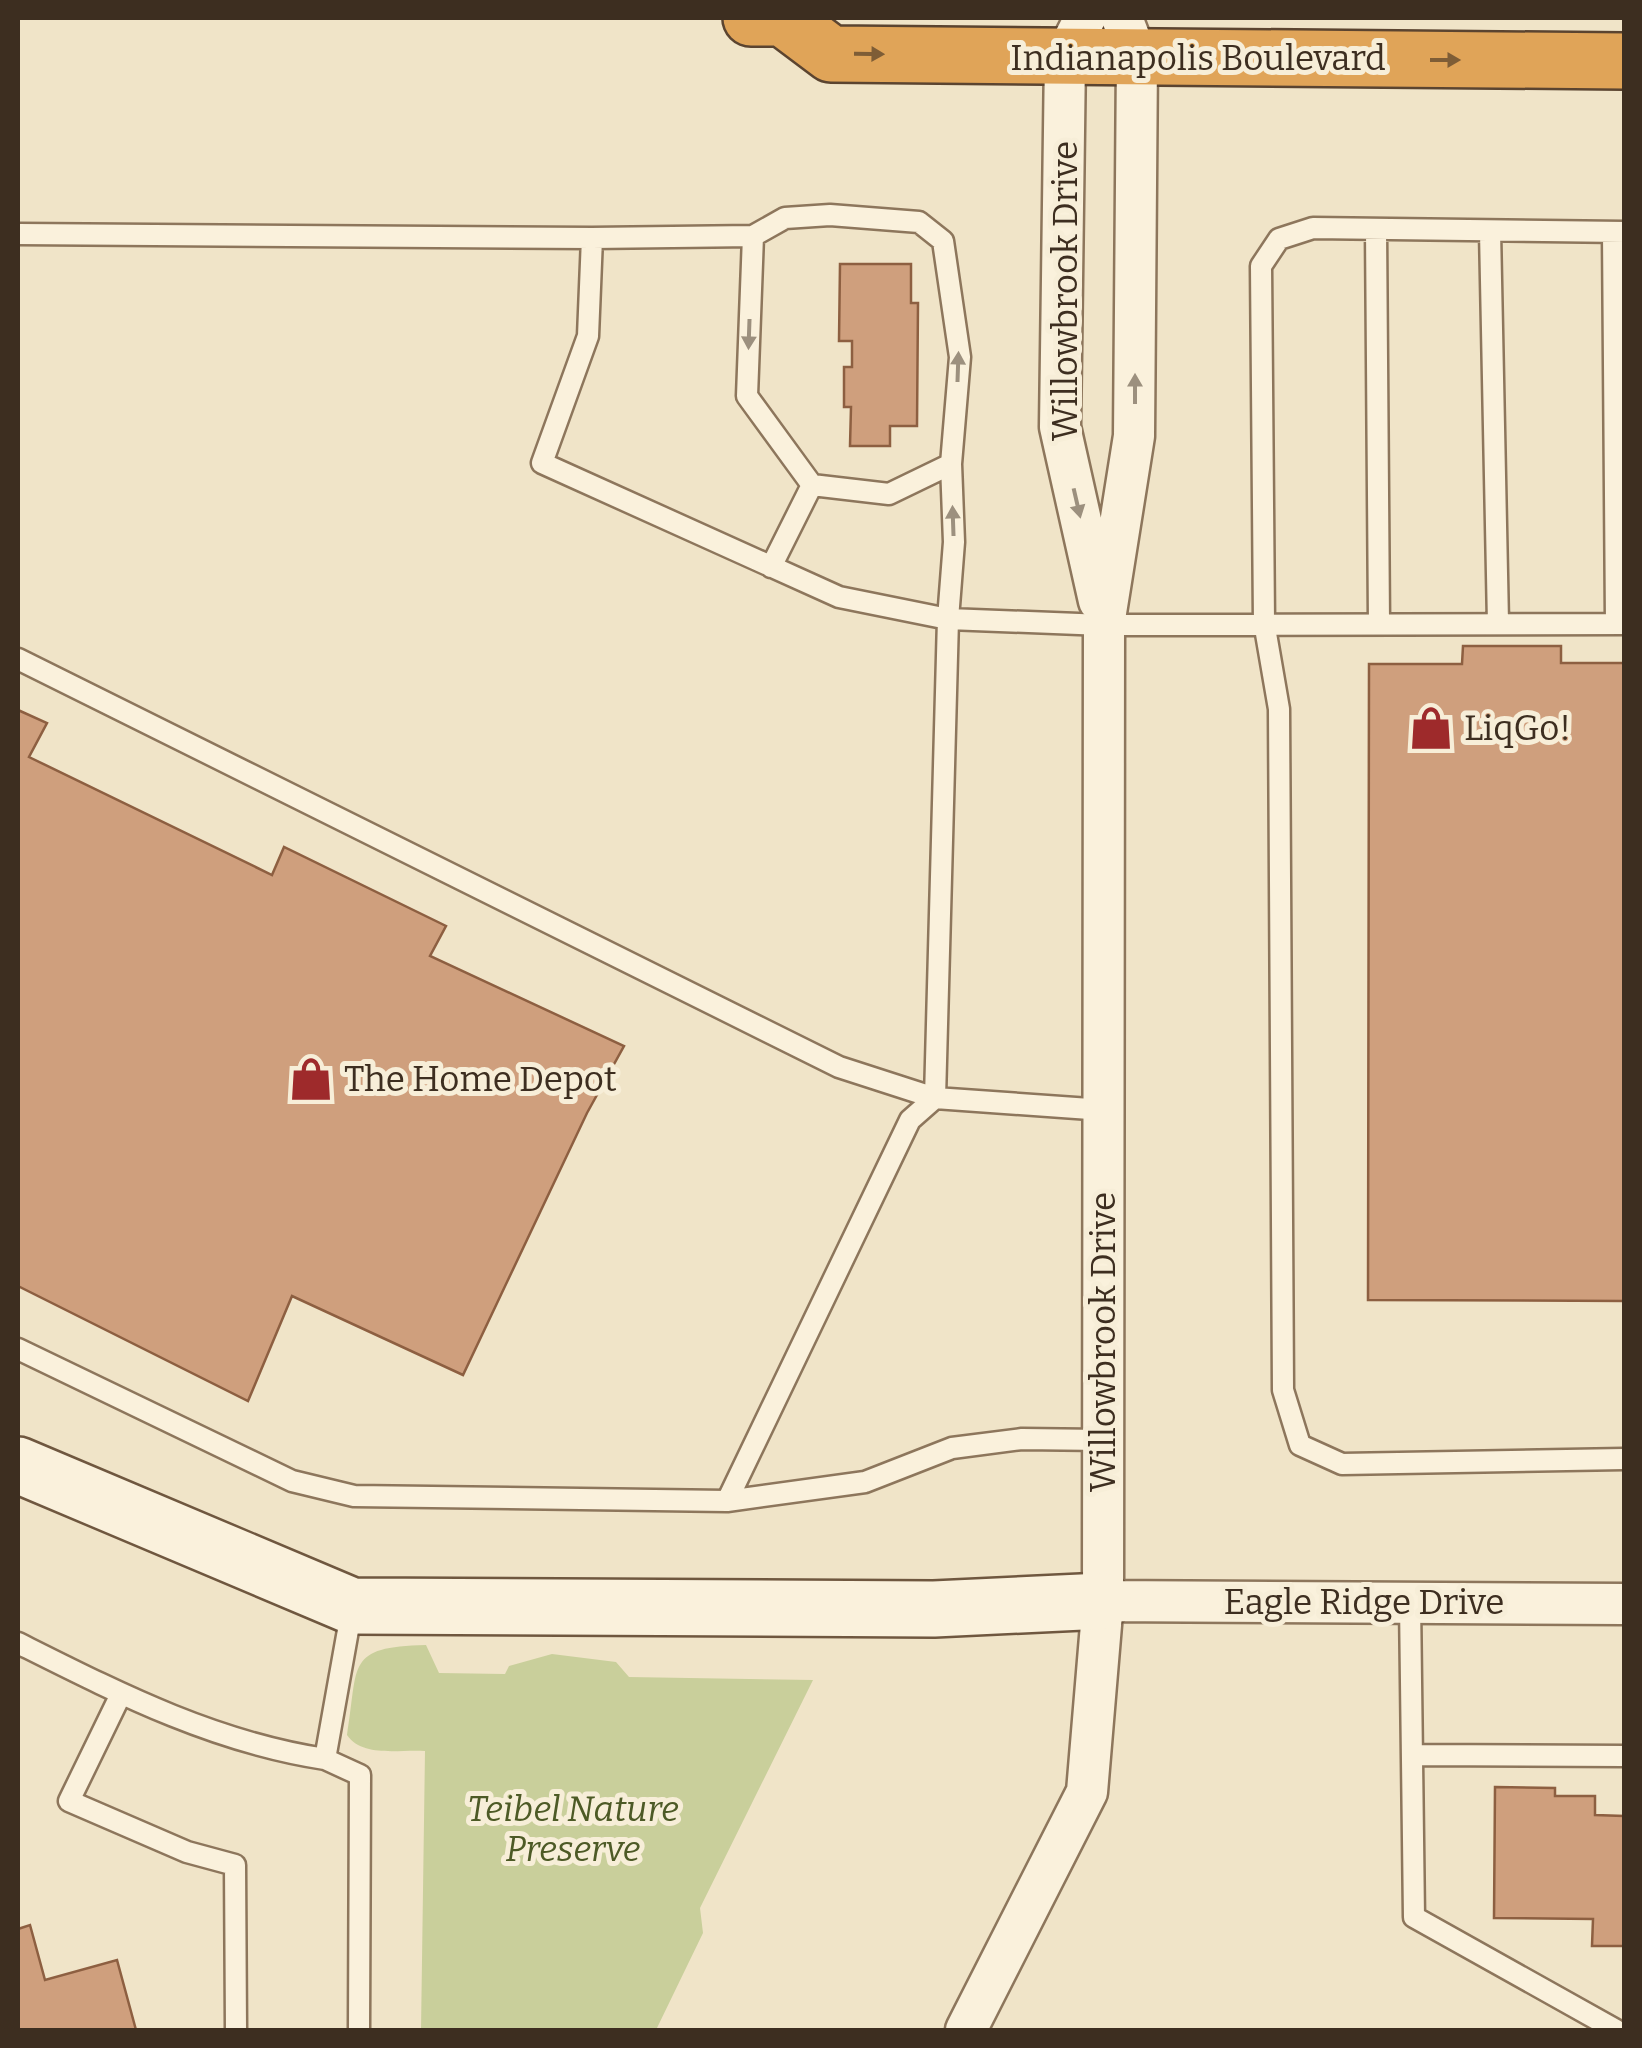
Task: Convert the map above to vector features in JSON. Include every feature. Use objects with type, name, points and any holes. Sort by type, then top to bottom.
[{"type":"highway","name":"Indianapolis Boulevard","points":[[751,18],[783,18],[831,54],[1075,37],[1624,61]]},
{"type":"street","name":"Willowbrook Drive","points":[[1075,37],[1060,427],[1104,624]]},
{"type":"street","name":"Willowbrook Drive","points":[[966,2030],[1087,1792],[1103,1601],[1104,624],[1134,436],[1130,38]]},
{"type":"street","points":[[18,1465],[352,1606],[934,1609],[1103,1601]]},
{"type":"street","name":"Eagle Ridge Drive","points":[[1103,1601],[1624,1604]]},
{"type":"lane","points":[[18,234],[753,236],[785,218],[830,215],[919,222],[943,241],[960,357],[951,464],[954,542],[948,619],[934,1098],[910,1120],[727,1500]]},
{"type":"lane","points":[[592,238],[588,336],[542,463],[839,597],[948,619],[1104,624],[1264,622],[1379,622],[1620,624],[1618,232],[1313,228],[1279,238],[1261,266],[1264,622],[1279,708],[1283,1390],[1300,1445],[1342,1464],[1624,1459]]},
{"type":"lane","points":[[1376,229],[1379,622]]},
{"type":"lane","points":[[1490,231],[1498,623]]},
{"type":"lane","points":[[753,236],[747,396],[812,485],[889,494],[951,464]]},
{"type":"lane","points":[[771,567],[812,485]]},
{"type":"lane","points":[[18,659],[839,1067],[934,1098],[1104,1110]]},
{"type":"lane","points":[[18,1349],[292,1481],[354,1496],[727,1500],[865,1482],[952,1448],[1022,1440],[1103,1440]]},
{"type":"lane","points":[[1410,1602],[1414,1917],[1616,2030]]},
{"type":"lane","points":[[324,1760],[352,1606]]},
{"type":"lane","points":[[18,1643],[121,1694],[232,1740],[324,1760],[360,1775],[359,2030]]},
{"type":"lane","points":[[121,1694],[68,1801],[187,1852],[235,1865],[236,2030]]},
{"type":"lane","points":[[1412,1755],[1624,1756]]},
{"type":"green space","name":"Teibel Nature Preserve","points":[[426,1645],[439,1673],[505,1674],[509,1666],[552,1654],[616,1662],[629,1677],[813,1680],[700,1908],[703,1933],[656,2030],[421,2030],[425,1751],[372,1750],[347,1735],[361,1664],[381,1650]]},
{"type":"building","points":[[840,264],[911,264],[911,303],[918,303],[917,426],[890,426],[890,446],[850,446],[851,407],[844,407],[844,367],[852,367],[852,341],[839,341]]},
{"type":"building","points":[[1463,646],[1561,646],[1561,663],[1624,663],[1624,1301],[1368,1300],[1369,664],[1462,664]]},
{"type":"building","name":"The Home Depot","points":[[18,710],[47,723],[29,757],[272,875],[284,847],[446,926],[430,956],[624,1046],[587,1113],[463,1375],[292,1296],[248,1401],[18,1286]]},
{"type":"building","points":[[1495,1787],[1555,1788],[1555,1796],[1595,1796],[1595,1815],[1624,1816],[1624,1946],[1592,1946],[1593,1919],[1494,1918]]},
{"type":"building","points":[[30,1925],[45,1980],[117,1960],[136,2030],[18,2030],[18,1929]]},
{"type":"place","name":"LiqGo!","points":[[1431,728]]},
{"type":"place","name":"The Home Depot","points":[[311,1079]]}]
